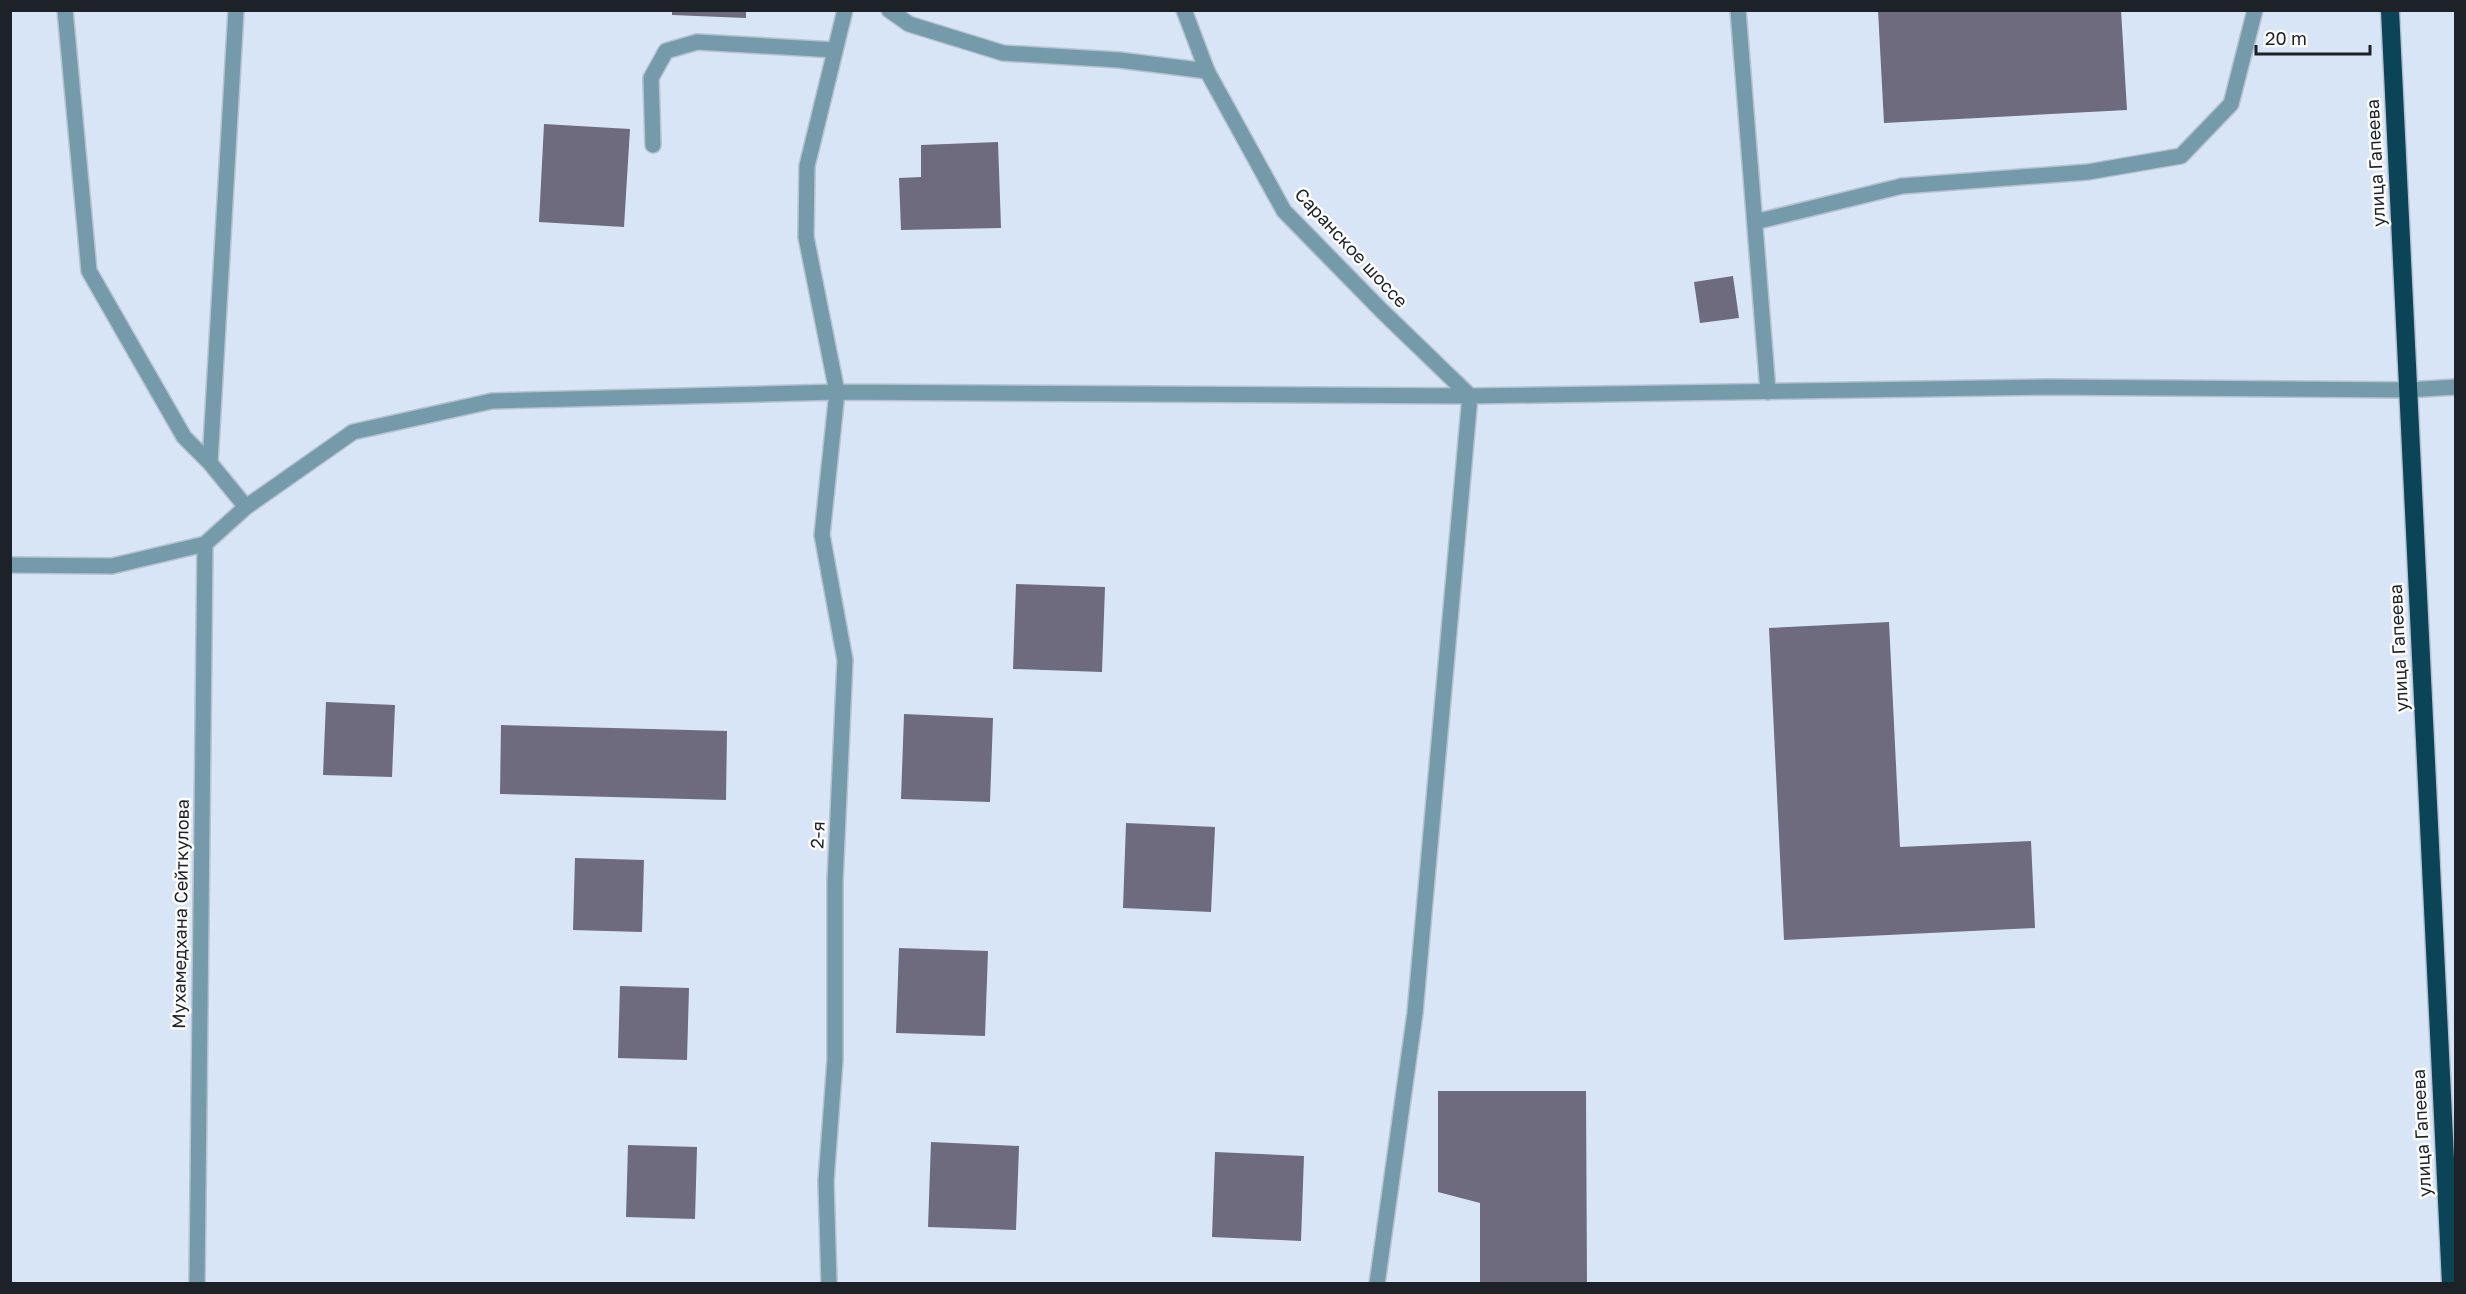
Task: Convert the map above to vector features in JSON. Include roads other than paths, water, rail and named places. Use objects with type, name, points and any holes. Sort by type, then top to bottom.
[{"type":"highway","name":"улица Гапеева","points":[[2390,10],[2451,1284]]},
{"type":"street","points":[[65,10],[89,271],[184,437],[210,463],[246,507]]},
{"type":"street","points":[[210,463],[236,10]]},
{"type":"street","name":"2-я","points":[[829,1284],[826,1181],[835,1060],[835,882],[844,660],[822,535],[837,392],[806,237],[807,166],[845,10]]},
{"type":"street","points":[[889,10],[909,24],[1003,53],[1119,60],[1207,71]]},
{"type":"street","name":"Саранское шоссе","points":[[1184,10],[1207,71],[1284,211],[1470,396]]},
{"type":"street","points":[[1738,10],[1768,392]]},
{"type":"street","points":[[1755,222],[1902,186],[2088,172],[2181,156],[2231,104],[2254,10]]},
{"type":"street","points":[[653,145],[651,78],[666,51],[697,42],[835,50]]},
{"type":"street","points":[[10,565],[112,566],[205,544],[246,507],[353,432],[492,402],[837,392],[1470,396],[2046,387],[2407,390],[2456,387]]},
{"type":"street","points":[[1377,1284],[1416,1013],[1470,396]]},
{"type":"street","name":"Мухамедхана Сейткулова","points":[[197,1284],[205,544]]}]
